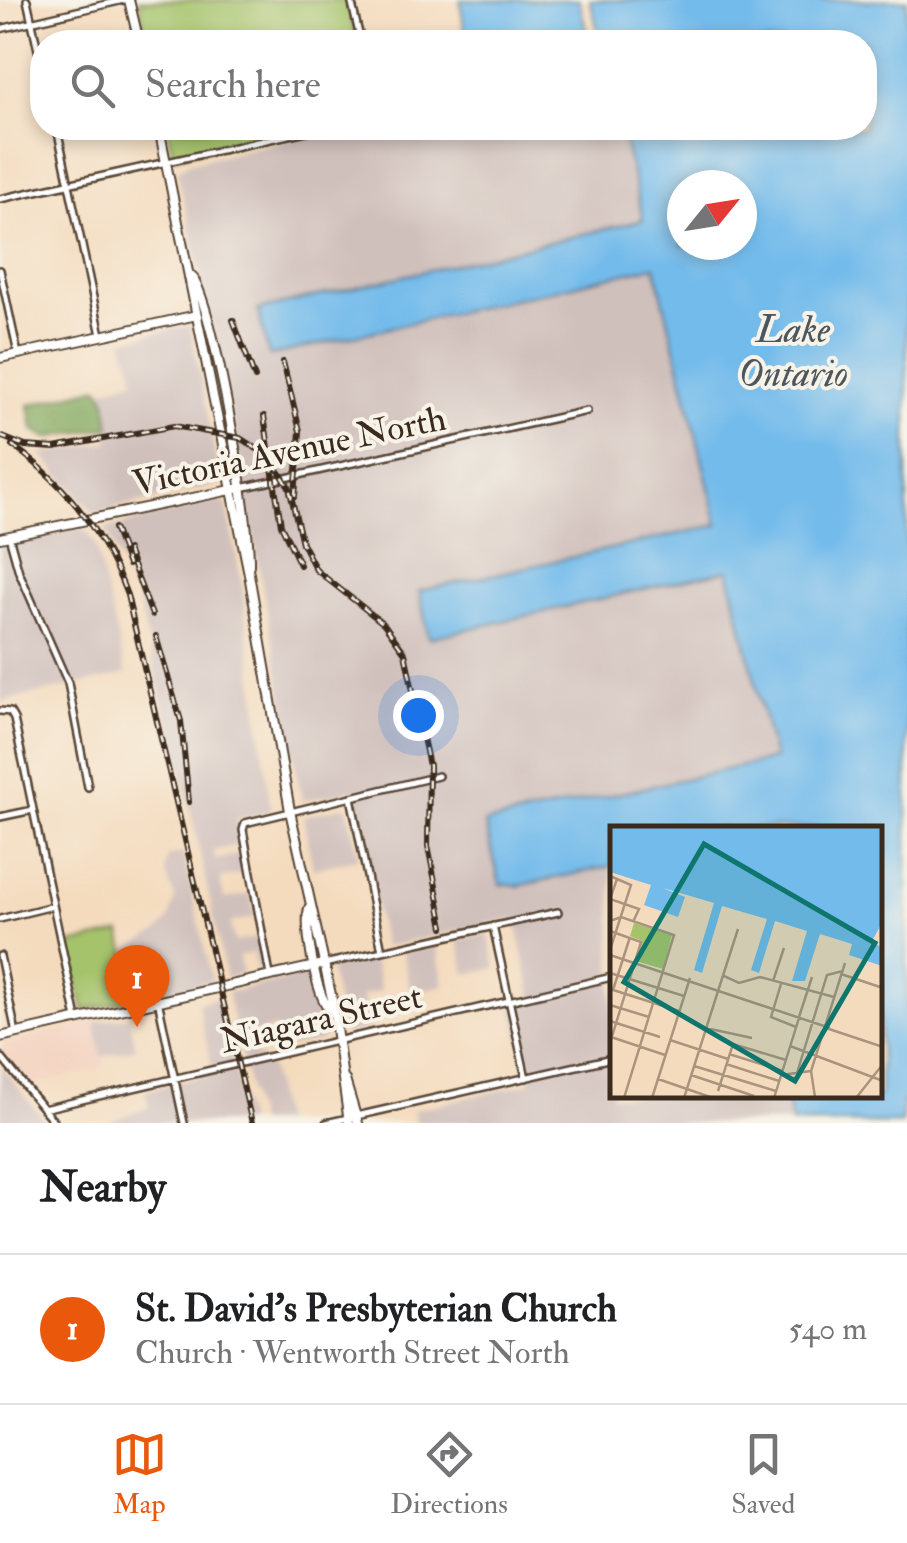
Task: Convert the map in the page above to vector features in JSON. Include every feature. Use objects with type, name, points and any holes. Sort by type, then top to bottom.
[{"type":"main road","points":[[126,0],[135,30]]},
{"type":"main road","points":[[163,140],[236,489],[309,908],[306,918],[320,964],[353,1120]]},
{"type":"main road","points":[[0,358],[202,314]]},
{"type":"main road","name":"Victoria Avenue North","points":[[5,537],[236,489]]},
{"type":"main road","points":[[0,1036],[320,964]]},
{"type":"street","points":[[26,0],[34,30]]},
{"type":"street","points":[[0,29],[126,0]]},
{"type":"street","points":[[351,0],[358,30]]},
{"type":"street","points":[[59,140],[101,335]]},
{"type":"street","points":[[0,199],[266,140]]},
{"type":"street","points":[[0,270],[18,354]]},
{"type":"street","name":"Victoria Avenue North","points":[[236,489],[587,411]]},
{"type":"street","points":[[5,537],[68,683],[88,787]]},
{"type":"street","points":[[0,711],[10,712],[77,1018]]},
{"type":"street","points":[[270,975],[243,826],[438,776]]},
{"type":"street","points":[[351,797],[382,951]]},
{"type":"street","points":[[0,817],[33,810]]},
{"type":"street","points":[[0,919],[54,906]]},
{"type":"street","points":[[320,964],[558,912]]},
{"type":"street","points":[[493,926],[526,1078]]},
{"type":"street","points":[[0,956],[16,1033]]},
{"type":"street","name":"Niagara Street","points":[[43,1109],[610,978]]},
{"type":"street","points":[[158,1000],[184,1123]]},
{"type":"street","points":[[0,1056],[54,1123]]},
{"type":"street","points":[[326,1123],[353,1120],[610,1058]]},
{"type":"shaded area","points":[[292,140],[624,140],[644,220],[258,311],[269,356],[655,266],[718,525],[419,591],[430,638],[729,570],[774,759],[486,824],[500,884],[518,886],[610,866],[610,1098],[786,1098],[792,1123],[416,1123],[413,1110],[530,1083],[512,1004],[533,999],[515,918],[384,947],[353,790],[302,801],[222,366],[177,171],[188,163]]},
{"type":"shaded area","points":[[190,325],[221,484],[94,513],[41,454],[109,442],[98,391],[136,379],[123,340]]},
{"type":"shaded area","points":[[221,500],[227,506],[242,586],[271,811],[236,819],[241,844],[213,851],[216,860],[243,853],[246,872],[220,879],[224,899],[251,894],[255,917],[230,923],[235,942],[259,937],[265,966],[257,971],[253,953],[239,956],[242,974],[226,978],[195,828],[136,595],[105,529]]},
{"type":"shaded area","points":[[79,528],[86,530],[95,544],[126,674],[0,702],[0,544]]},
{"type":"shaded area","points":[[346,806],[359,858],[313,869],[303,816]]},
{"type":"shaded area","points":[[183,853],[212,981],[136,999],[125,950],[157,933],[169,920],[175,898],[165,871],[167,857]]},
{"type":"shaded area","points":[[488,933],[496,968],[466,974],[458,940]]},
{"type":"shaded area","points":[[436,945],[444,985],[411,992],[402,952]]},
{"type":"shaded area","points":[[373,957],[381,991],[362,996],[368,1029],[344,1034],[329,966]]},
{"type":"shaded area","points":[[309,974],[323,1040],[279,1049],[274,1028],[250,1034],[254,1054],[269,1062],[282,1123],[257,1123],[227,993]]},
{"type":"shaded area","points":[[218,998],[247,1123],[107,1123],[149,1107],[145,1091],[213,1073],[198,1003]]},
{"type":"shaded area","points":[[129,1016],[136,1048],[102,1057],[95,1022]]},
{"type":"shaded area","points":[[95,1022],[105,1067],[29,1085],[1,1051],[6,1043]]},
{"type":"shaded area","points":[[0,1066],[47,1123],[0,1123]]},
{"type":"green space","points":[[139,0],[347,0],[354,30],[144,30]]},
{"type":"green space","points":[[170,140],[243,140],[177,156],[173,155]]},
{"type":"green space","points":[[99,387],[106,399],[110,427],[47,438],[33,429],[29,405]]},
{"type":"green space","points":[[121,933],[136,999],[84,1010],[67,945]]},
{"type":"water","points":[[460,0],[579,0],[586,30],[464,30]]},
{"type":"water","name":"Lake Ontario","points":[[590,0],[907,0],[907,1101],[903,1102],[902,1123],[792,1123],[786,1098],[882,1098],[882,826],[610,826],[610,866],[518,886],[500,884],[485,823],[774,759],[728,570],[429,638],[419,591],[718,525],[655,266],[269,356],[258,310],[643,220],[624,140],[877,140],[877,30],[598,30]]},
{"type":"railway","points":[[233,320],[255,378]]},
{"type":"railway","points":[[283,362],[300,431],[295,496]]},
{"type":"railway","points":[[264,416],[281,525],[300,565]]},
{"type":"railway","points":[[0,436],[25,446],[54,448],[174,426],[240,438],[271,458],[289,487],[302,543],[316,570],[384,624],[405,653],[429,766],[428,846],[444,927]]},
{"type":"railway","points":[[12,445],[49,476],[81,511],[107,551],[127,595],[252,1123]]},
{"type":"railway","points":[[114,528],[128,565]]},
{"type":"railway","points":[[127,550],[152,615]]},
{"type":"railway","points":[[156,636],[181,721],[189,802]]},
{"type":"place","name":"St. David's Presbyterian Church","points":[[137,1027]]}]
